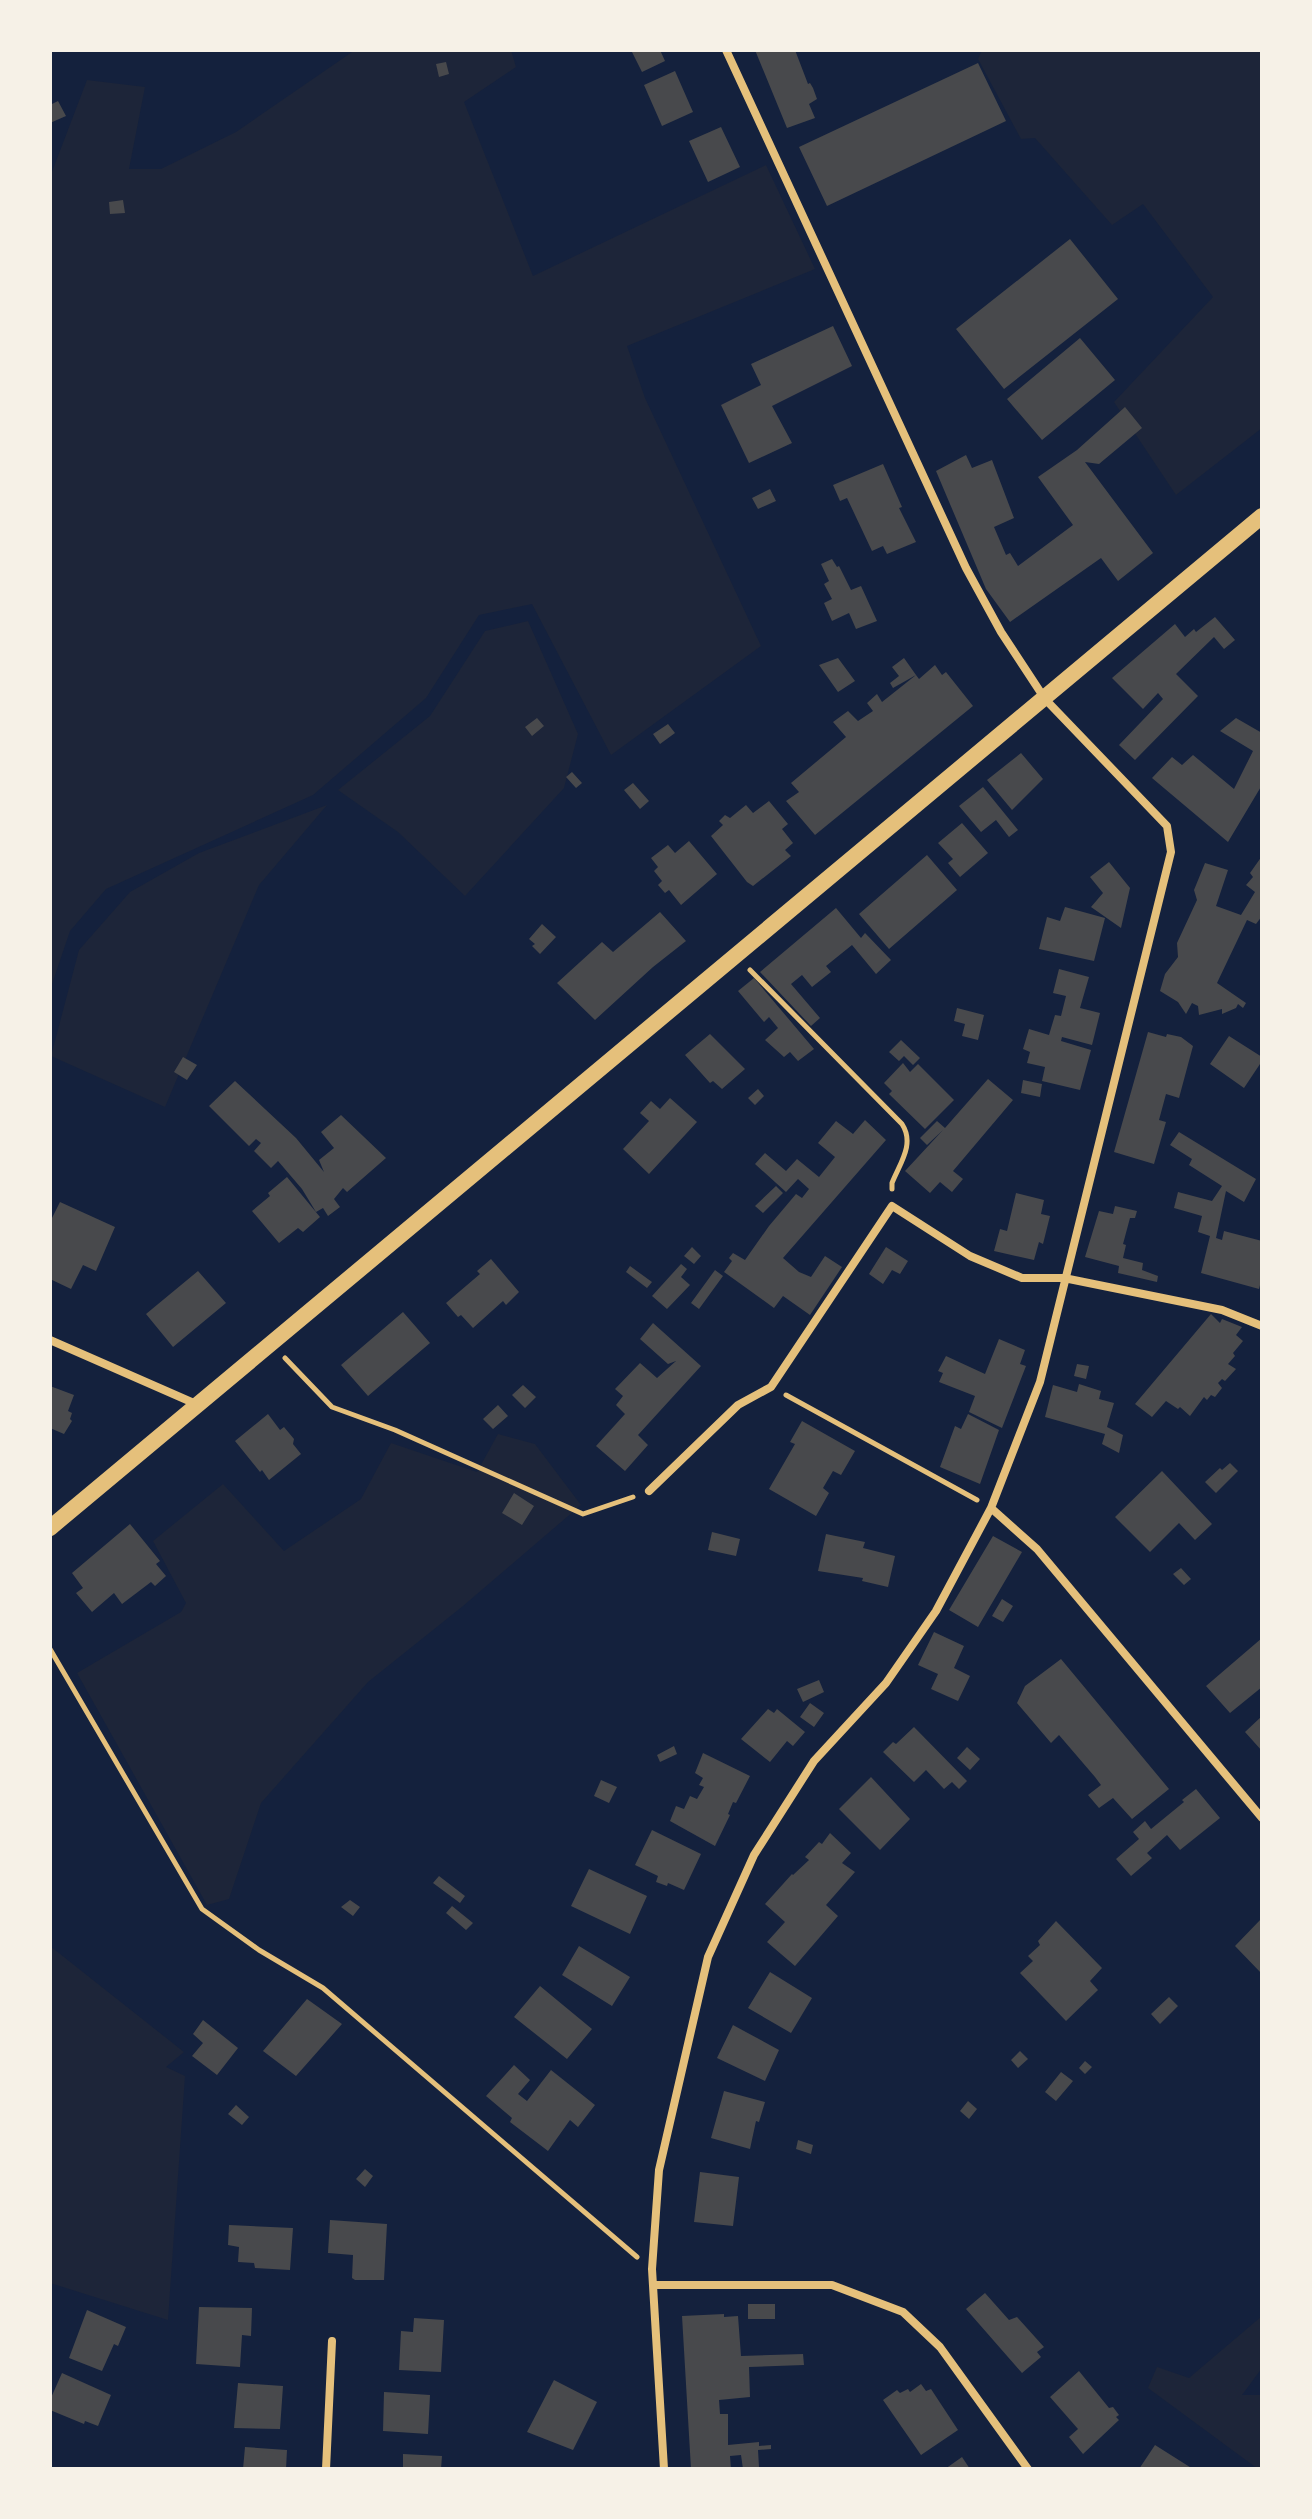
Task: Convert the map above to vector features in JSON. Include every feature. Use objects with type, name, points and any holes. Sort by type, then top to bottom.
[{"type":"main road","points":[[50,1528],[1262,516]]},
{"type":"street","points":[[664,2469],[652,2269],[659,2170],[708,1957],[754,1855],[814,1761],[886,1683],[936,1611],[991,1508],[1040,1382],[1171,852],[1167,826],[1045,699],[1001,632],[966,568],[726,50]]},
{"type":"street","points":[[649,1491],[738,1405],[771,1387],[892,1206],[970,1256],[1022,1278],[1064,1278],[1222,1310],[1262,1326]]},
{"type":"street","points":[[50,1340],[196,1404]]},
{"type":"street","points":[[991,1508],[1037,1549],[1262,1818]]},
{"type":"street","points":[[654,2285],[832,2285],[903,2312],[940,2347],[1028,2469]]},
{"type":"street","points":[[326,2469],[332,2341]]},
{"type":"path","points":[[736,956],[907,1132],[908,1143],[892,1183],[892,1206]]},
{"type":"path","points":[[270,1343],[332,1407],[395,1430],[583,1514],[649,1491]]},
{"type":"path","points":[[771,1387],[991,1508]]},
{"type":"path","points":[[50,1649],[202,1909],[259,1950],[323,1988],[652,2269]]},
{"type":"shaded area","points":[[355,50],[511,50],[516,67],[464,102],[533,276],[766,165],[815,269],[627,346],[645,398],[761,646],[611,755],[532,604],[479,615],[426,698],[313,795],[106,889],[70,931],[50,990],[50,177],[87,80],[145,87],[129,169],[161,169],[236,132]]},
{"type":"shaded area","points":[[982,50],[1262,50],[1262,428],[1176,495],[1114,402],[1213,297],[1143,204],[1112,225],[1035,138],[1021,139],[978,59]]},
{"type":"shaded area","points":[[528,621],[578,734],[564,788],[465,896],[398,832],[338,790],[430,716],[485,631]]},
{"type":"shaded area","points":[[327,805],[259,885],[165,1107],[51,1056],[79,950],[130,892],[199,853]]},
{"type":"shaded area","points":[[498,1434],[535,1444],[581,1505],[368,1682],[261,1803],[229,1899],[207,1905],[77,1673],[181,1612],[186,1603],[153,1541],[223,1484],[284,1551],[361,1499],[391,1443],[477,1472]]},
{"type":"shaded area","points":[[50,1946],[184,2052],[166,2067],[185,2076],[168,2320],[50,2283]]},
{"type":"shaded area","points":[[1262,2316],[1262,2368],[1242,2395],[1262,2395],[1262,2469],[1258,2469],[1148,2388],[1157,2367],[1189,2378]]},
{"type":"building","points":[[631,50],[660,50],[665,61],[642,72]]},
{"type":"building","points":[[755,50],[795,50],[817,99],[809,104],[815,118],[787,128]]},
{"type":"building","points":[[446,62],[449,74],[439,77],[436,64]]},
{"type":"building","points":[[978,63],[1006,121],[827,206],[799,147]]},
{"type":"building","points":[[675,71],[693,112],[662,126],[644,85]]},
{"type":"building","points":[[58,101],[66,116],[50,123],[50,105]]},
{"type":"building","points":[[721,127],[740,167],[708,182],[689,141]]},
{"type":"building","points":[[123,200],[125,213],[110,214],[109,202]]},
{"type":"building","points":[[1070,239],[1118,299],[1004,389],[956,329]]},
{"type":"building","points":[[833,326],[852,366],[772,406],[792,443],[749,463],[721,405],[761,385],[751,364]]},
{"type":"building","points":[[1080,338],[1115,380],[1042,440],[1007,399]]},
{"type":"building","points":[[1125,407],[1142,428],[1099,464],[1085,462],[1153,553],[1118,581],[1101,558],[1010,622],[986,589],[936,471],[966,455],[972,468],[992,460],[1014,518],[994,527],[1006,555],[1010,553],[1018,566],[1073,525],[1038,477],[1077,450]]},
{"type":"building","points":[[883,464],[902,507],[899,508],[916,542],[887,554],[883,546],[872,551],[847,498],[840,501],[833,485]]},
{"type":"building","points":[[770,489],[776,501],[758,509],[752,498]]},
{"type":"building","points":[[832,559],[851,590],[861,586],[877,621],[856,629],[849,613],[832,621],[824,603],[832,599],[824,584],[829,581],[821,564]]},
{"type":"building","points":[[1215,617],[1235,640],[1224,649],[1214,637],[1176,674],[1198,696],[1135,760],[1119,745],[1163,699],[1158,693],[1143,709],[1112,678],[1175,624],[1185,637]]},
{"type":"building","points":[[838,658],[855,681],[838,692],[819,665]]},
{"type":"building","points":[[904,658],[916,675],[893,688],[890,683],[899,676],[892,667]]},
{"type":"building","points":[[935,665],[942,675],[946,672],[973,706],[815,835],[786,801],[799,792],[791,783],[846,737],[833,722],[848,711],[858,721],[873,711],[867,703],[877,694],[882,702],[916,675],[919,679]]},
{"type":"building","points":[[537,718],[544,726],[532,736],[525,727]]},
{"type":"building","points":[[1236,718],[1262,733],[1262,785],[1228,842],[1152,778],[1172,757],[1182,765],[1193,755],[1234,789],[1253,751],[1220,731]]},
{"type":"building","points":[[668,724],[675,733],[660,744],[653,734]]},
{"type":"building","points":[[1021,753],[1043,779],[1012,810],[987,780]]},
{"type":"building","points":[[572,772],[582,783],[576,788],[566,777]]},
{"type":"building","points":[[633,783],[649,801],[640,809],[624,790]]},
{"type":"building","points":[[983,787],[1018,830],[1009,837],[996,820],[981,832],[959,806]]},
{"type":"building","points":[[769,801],[788,824],[782,829],[793,843],[785,850],[791,856],[753,886],[711,836],[723,825],[719,821],[725,815],[730,818],[746,805],[753,813]]},
{"type":"building","points":[[962,823],[988,853],[960,877],[948,863],[953,859],[938,843]]},
{"type":"building","points":[[689,841],[717,874],[681,905],[669,890],[665,893],[658,885],[662,881],[654,871],[658,867],[651,858],[668,845],[675,853]]},
{"type":"building","points":[[927,855],[957,890],[889,949],[859,914]]},
{"type":"building","points":[[1262,856],[1262,916],[1256,924],[1247,920],[1217,983],[1246,1003],[1243,1008],[1238,1004],[1222,1014],[1222,1009],[1199,1015],[1198,1006],[1192,1003],[1186,1014],[1178,1002],[1160,991],[1165,974],[1178,957],[1177,943],[1197,900],[1194,890],[1205,863],[1228,870],[1216,906],[1241,915],[1255,892],[1246,885],[1253,877],[1250,873]]},
{"type":"building","points":[[1109,862],[1130,888],[1121,928],[1091,907],[1103,893],[1090,877]]},
{"type":"building","points":[[1065,907],[1105,918],[1094,961],[1039,949],[1047,917],[1060,921]]},
{"type":"building","points":[[836,908],[861,938],[865,933],[891,960],[876,974],[852,945],[826,966],[831,972],[812,987],[802,975],[791,984],[820,1018],[811,1026],[760,972]]},
{"type":"building","points":[[660,912],[686,941],[595,1020],[557,983],[602,942],[613,952]]},
{"type":"building","points":[[542,924],[556,937],[540,954],[529,939]]},
{"type":"building","points":[[1059,969],[1089,977],[1080,1008],[1100,1013],[1092,1045],[1062,1037],[1061,1041],[1091,1050],[1080,1090],[1042,1081],[1045,1067],[1027,1063],[1030,1052],[1023,1049],[1029,1029],[1049,1035],[1055,1015],[1061,1016],[1066,996],[1053,993]]},
{"type":"building","points":[[754,978],[814,1049],[798,1061],[790,1052],[784,1057],[765,1040],[778,1028],[769,1017],[764,1022],[738,991]]},
{"type":"building","points":[[957,1008],[984,1015],[978,1040],[962,1036],[965,1024],[954,1021]]},
{"type":"building","points":[[1148,1032],[1181,1037],[1193,1046],[1179,1098],[1166,1094],[1159,1120],[1166,1122],[1154,1164],[1114,1152]]},
{"type":"building","points":[[710,1034],[745,1069],[722,1089],[713,1081],[710,1083],[685,1055]]},
{"type":"building","points":[[1229,1036],[1262,1057],[1244,1088],[1210,1064]]},
{"type":"building","points":[[901,1040],[920,1058],[913,1065],[904,1056],[899,1061],[889,1052]]},
{"type":"building","points":[[183,1057],[197,1065],[187,1080],[174,1072]]},
{"type":"building","points":[[903,1063],[910,1072],[918,1064],[954,1100],[925,1129],[889,1094],[892,1091],[884,1083]]},
{"type":"building","points":[[988,1079],[1013,1100],[953,1171],[963,1179],[952,1192],[940,1182],[930,1193],[905,1171],[943,1130],[927,1145],[920,1138],[937,1121],[945,1128]]},
{"type":"building","points":[[1023,1080],[1042,1084],[1040,1097],[1021,1093]]},
{"type":"building","points":[[235,1081],[296,1138],[324,1172],[319,1160],[334,1148],[321,1132],[341,1115],[386,1158],[347,1192],[343,1188],[334,1199],[340,1207],[328,1216],[323,1208],[316,1212],[302,1189],[278,1161],[271,1168],[254,1151],[261,1143],[256,1139],[249,1146],[209,1106]]},
{"type":"building","points":[[758,1089],[764,1096],[755,1105],[748,1098]]},
{"type":"building","points":[[670,1098],[697,1122],[649,1174],[623,1149],[649,1121],[640,1113],[651,1101],[660,1109]]},
{"type":"building","points":[[865,1120],[886,1140],[783,1258],[799,1272],[811,1277],[825,1256],[842,1267],[810,1315],[783,1296],[774,1308],[724,1272],[732,1261],[729,1258],[733,1253],[745,1260],[796,1194],[802,1198],[809,1189],[798,1179],[786,1192],[755,1164],[765,1153],[786,1171],[797,1159],[819,1177],[835,1157],[818,1143],[836,1121],[853,1134]]},
{"type":"building","points":[[1179,1132],[1256,1179],[1244,1202],[1226,1191],[1216,1238],[1222,1240],[1224,1231],[1262,1241],[1259,1289],[1201,1273],[1210,1236],[1198,1232],[1202,1216],[1174,1208],[1178,1192],[1212,1201],[1222,1186],[1189,1165],[1192,1159],[1170,1145]]},
{"type":"building","points":[[287,1177],[320,1217],[303,1232],[298,1228],[279,1243],[252,1211]]},
{"type":"building","points":[[776,1186],[783,1193],[763,1213],[755,1206]]},
{"type":"building","points":[[1016,1193],[1044,1200],[1041,1214],[1050,1216],[1043,1244],[1039,1242],[1034,1260],[994,1251],[1000,1229],[1007,1231]]},
{"type":"building","points":[[60,1202],[115,1227],[96,1271],[83,1265],[71,1289],[50,1279],[50,1222]]},
{"type":"building","points":[[1115,1206],[1137,1211],[1135,1218],[1130,1218],[1123,1244],[1126,1245],[1123,1258],[1143,1263],[1142,1270],[1158,1276],[1157,1282],[1118,1273],[1119,1266],[1085,1257],[1099,1211],[1113,1214]]},
{"type":"building","points":[[692,1247],[701,1256],[694,1264],[684,1256]]},
{"type":"building","points":[[886,1247],[908,1261],[900,1274],[892,1270],[883,1284],[869,1274]]},
{"type":"building","points":[[491,1259],[519,1292],[506,1305],[503,1301],[473,1328],[446,1303],[480,1274],[477,1271]]},
{"type":"building","points":[[681,1264],[687,1269],[681,1277],[690,1285],[667,1309],[652,1296]]},
{"type":"building","points":[[630,1266],[652,1282],[647,1288],[626,1272]]},
{"type":"building","points":[[715,1270],[723,1276],[699,1309],[691,1303]]},
{"type":"building","points":[[198,1271],[226,1303],[173,1347],[146,1314]]},
{"type":"building","points":[[403,1312],[430,1343],[368,1396],[341,1365]]},
{"type":"building","points":[[1211,1314],[1220,1323],[1222,1319],[1242,1327],[1236,1335],[1243,1341],[1228,1364],[1236,1369],[1225,1381],[1222,1379],[1218,1383],[1222,1388],[1215,1397],[1211,1395],[1207,1400],[1204,1397],[1190,1416],[1166,1401],[1152,1417],[1135,1404]]},
{"type":"building","points":[[653,1323],[701,1366],[638,1435],[648,1445],[625,1471],[596,1446],[625,1414],[616,1405],[623,1396],[615,1389],[640,1363],[657,1378],[676,1361],[668,1364],[640,1339]]},
{"type":"building","points":[[999,1339],[1025,1350],[1020,1364],[1026,1366],[1002,1428],[969,1412],[975,1396],[939,1382],[943,1373],[938,1371],[946,1356],[985,1374]]},
{"type":"building","points":[[1077,1364],[1089,1366],[1086,1379],[1074,1376]]},
{"type":"building","points":[[1079,1384],[1101,1391],[1099,1399],[1114,1403],[1107,1427],[1123,1435],[1119,1453],[1102,1444],[1105,1434],[1045,1417],[1053,1385],[1077,1392]]},
{"type":"building","points":[[523,1385],[536,1397],[525,1408],[512,1395]]},
{"type":"building","points":[[50,1386],[74,1395],[68,1411],[72,1413],[72,1421],[64,1434],[50,1428]]},
{"type":"building","points":[[498,1405],[508,1416],[493,1429],[483,1419]]},
{"type":"building","points":[[268,1414],[280,1430],[284,1427],[294,1439],[293,1444],[301,1454],[269,1480],[235,1441]]},
{"type":"building","points":[[968,1414],[999,1430],[980,1484],[940,1467],[955,1426],[961,1429]]},
{"type":"building","points":[[802,1421],[855,1451],[841,1475],[833,1471],[823,1488],[829,1493],[816,1516],[769,1489],[795,1444],[790,1442]]},
{"type":"building","points":[[1230,1463],[1238,1471],[1216,1493],[1205,1482]]},
{"type":"building","points":[[1162,1471],[1212,1524],[1195,1540],[1179,1523],[1150,1552],[1115,1517]]},
{"type":"building","points":[[514,1493],[534,1506],[522,1525],[502,1513]]},
{"type":"building","points":[[130,1524],[160,1561],[156,1564],[166,1576],[155,1586],[151,1582],[122,1604],[114,1593],[92,1612],[76,1593],[83,1588],[72,1573]]},
{"type":"building","points":[[712,1532],[740,1539],[736,1556],[708,1550]]},
{"type":"building","points":[[826,1534],[865,1542],[863,1548],[895,1556],[888,1587],[862,1581],[863,1578],[818,1571]]},
{"type":"building","points":[[993,1536],[1022,1552],[978,1627],[949,1610]]},
{"type":"building","points":[[1181,1568],[1191,1579],[1184,1585],[1173,1574]]},
{"type":"building","points":[[1002,1599],[1013,1606],[1003,1622],[992,1616]]},
{"type":"building","points":[[934,1632],[964,1646],[954,1668],[970,1676],[958,1701],[931,1689],[938,1674],[918,1665]]},
{"type":"building","points":[[1262,1638],[1262,1687],[1230,1713],[1206,1686]]},
{"type":"building","points":[[1061,1659],[1169,1789],[1132,1819],[1113,1798],[1099,1808],[1088,1795],[1101,1785],[1095,1777],[1059,1735],[1051,1743],[1017,1703],[1025,1686]]},
{"type":"building","points":[[819,1680],[824,1692],[803,1702],[797,1689]]},
{"type":"building","points":[[810,1703],[824,1713],[814,1727],[800,1717]]},
{"type":"building","points":[[768,1709],[774,1713],[777,1709],[805,1732],[793,1746],[787,1741],[770,1762],[741,1739]]},
{"type":"building","points":[[1262,1716],[1262,1751],[1245,1732]]},
{"type":"building","points":[[914,1727],[967,1781],[959,1789],[952,1782],[944,1789],[926,1770],[914,1782],[883,1752]]},
{"type":"building","points":[[674,1746],[677,1754],[660,1762],[657,1755]]},
{"type":"building","points":[[967,1747],[980,1759],[970,1770],[957,1758]]},
{"type":"building","points":[[703,1753],[750,1776],[736,1803],[733,1802],[715,1846],[670,1821],[676,1806],[684,1809],[690,1796],[697,1799],[704,1787],[699,1785],[703,1778],[695,1773]]},
{"type":"building","points":[[871,1777],[910,1819],[880,1850],[839,1809]]},
{"type":"building","points":[[601,1780],[617,1787],[609,1803],[594,1796]]},
{"type":"building","points":[[1196,1789],[1220,1818],[1180,1850],[1167,1835],[1147,1853],[1152,1858],[1131,1876],[1116,1859],[1139,1839],[1133,1832],[1145,1821],[1151,1829]]},
{"type":"building","points":[[652,1830],[701,1854],[684,1890],[656,1882],[658,1876],[635,1865]]},
{"type":"building","points":[[830,1833],[851,1853],[842,1863],[855,1872],[826,1905],[838,1916],[795,1966],[767,1942],[785,1922],[765,1904],[809,1860],[805,1857]]},
{"type":"building","points":[[589,1869],[647,1896],[630,1934],[571,1906]]},
{"type":"building","points":[[439,1876],[465,1896],[460,1903],[433,1883]]},
{"type":"building","points":[[350,1900],[360,1907],[353,1916],[341,1907]]},
{"type":"building","points":[[452,1906],[473,1923],[466,1930],[446,1913]]},
{"type":"building","points":[[1262,1918],[1262,1974],[1235,1946]]},
{"type":"building","points":[[1056,1921],[1102,1968],[1090,1981],[1098,1990],[1066,2021],[1020,1973],[1033,1961],[1028,1956],[1040,1945],[1038,1941]]},
{"type":"building","points":[[579,1946],[630,1977],[612,2006],[562,1975]]},
{"type":"building","points":[[770,1972],[812,1998],[791,2033],[748,2008]]},
{"type":"building","points":[[540,1986],[592,2029],[567,2059],[514,2017]]},
{"type":"building","points":[[1169,1997],[1178,2006],[1160,2024],[1151,2014]]},
{"type":"building","points":[[307,1999],[342,2024],[296,2076],[263,2051]]},
{"type":"building","points":[[203,2020],[238,2048],[217,2075],[192,2056],[203,2043],[193,2034]]},
{"type":"building","points":[[733,2025],[779,2050],[765,2081],[717,2058]]},
{"type":"building","points":[[1020,2051],[1028,2059],[1018,2068],[1011,2060]]},
{"type":"building","points":[[1085,2061],[1092,2067],[1085,2074],[1079,2068]]},
{"type":"building","points":[[514,2065],[530,2080],[518,2094],[527,2101],[551,2070],[595,2105],[578,2127],[570,2120],[548,2151],[510,2122],[512,2118],[486,2096]]},
{"type":"building","points":[[1061,2072],[1073,2081],[1056,2101],[1045,2092]]},
{"type":"building","points":[[724,2091],[765,2102],[759,2122],[756,2121],[750,2149],[711,2138]]},
{"type":"building","points":[[968,2101],[977,2109],[969,2119],[960,2111]]},
{"type":"building","points":[[236,2105],[249,2117],[242,2125],[228,2114]]},
{"type":"building","points":[[798,2140],[813,2145],[811,2154],[796,2149]]},
{"type":"building","points":[[365,2169],[373,2176],[365,2187],[356,2179]]},
{"type":"building","points":[[700,2172],[739,2177],[733,2226],[694,2222]]},
{"type":"building","points":[[330,2220],[387,2224],[384,2280],[355,2280],[352,2278],[353,2255],[328,2253]]},
{"type":"building","points":[[229,2225],[293,2228],[290,2270],[255,2268],[254,2263],[238,2262],[239,2247],[228,2245]]},
{"type":"building","points":[[985,2293],[1009,2320],[1017,2317],[1044,2347],[1037,2352],[1041,2357],[1022,2373],[966,2309]]},
{"type":"building","points":[[748,2304],[775,2304],[775,2319],[748,2319]]},
{"type":"building","points":[[199,2307],[252,2308],[251,2336],[242,2335],[240,2367],[196,2364]]},
{"type":"building","points":[[87,2310],[126,2327],[102,2371],[69,2358]]},
{"type":"building","points":[[724,2314],[724,2317],[738,2316],[741,2356],[803,2354],[804,2365],[749,2367],[750,2397],[719,2400],[720,2414],[728,2414],[728,2445],[759,2442],[759,2446],[771,2445],[771,2449],[758,2450],[759,2467],[743,2469],[741,2455],[730,2456],[731,2469],[691,2469],[682,2316]]},
{"type":"building","points":[[414,2318],[444,2320],[441,2372],[399,2370],[401,2331],[413,2332]]},
{"type":"building","points":[[1079,2371],[1109,2408],[1113,2407],[1119,2415],[1116,2417],[1119,2420],[1083,2454],[1069,2437],[1078,2429],[1050,2397]]},
{"type":"building","points":[[62,2373],[111,2395],[98,2426],[85,2421],[84,2424],[50,2410],[50,2400]]},
{"type":"building","points":[[554,2380],[597,2402],[573,2450],[527,2432]]},
{"type":"building","points":[[238,2383],[283,2386],[280,2429],[234,2428]]},
{"type":"building","points":[[921,2384],[926,2391],[931,2389],[958,2430],[921,2455],[883,2400],[897,2390],[900,2393],[908,2389],[910,2392]]},
{"type":"building","points":[[384,2392],[430,2395],[428,2434],[383,2431]]},
{"type":"building","points":[[1155,2445],[1193,2469],[1139,2469]]},
{"type":"building","points":[[245,2447],[287,2450],[286,2469],[243,2469]]},
{"type":"building","points":[[403,2454],[442,2456],[441,2469],[403,2469]]},
{"type":"building","points":[[962,2457],[970,2469],[945,2469]]}]
